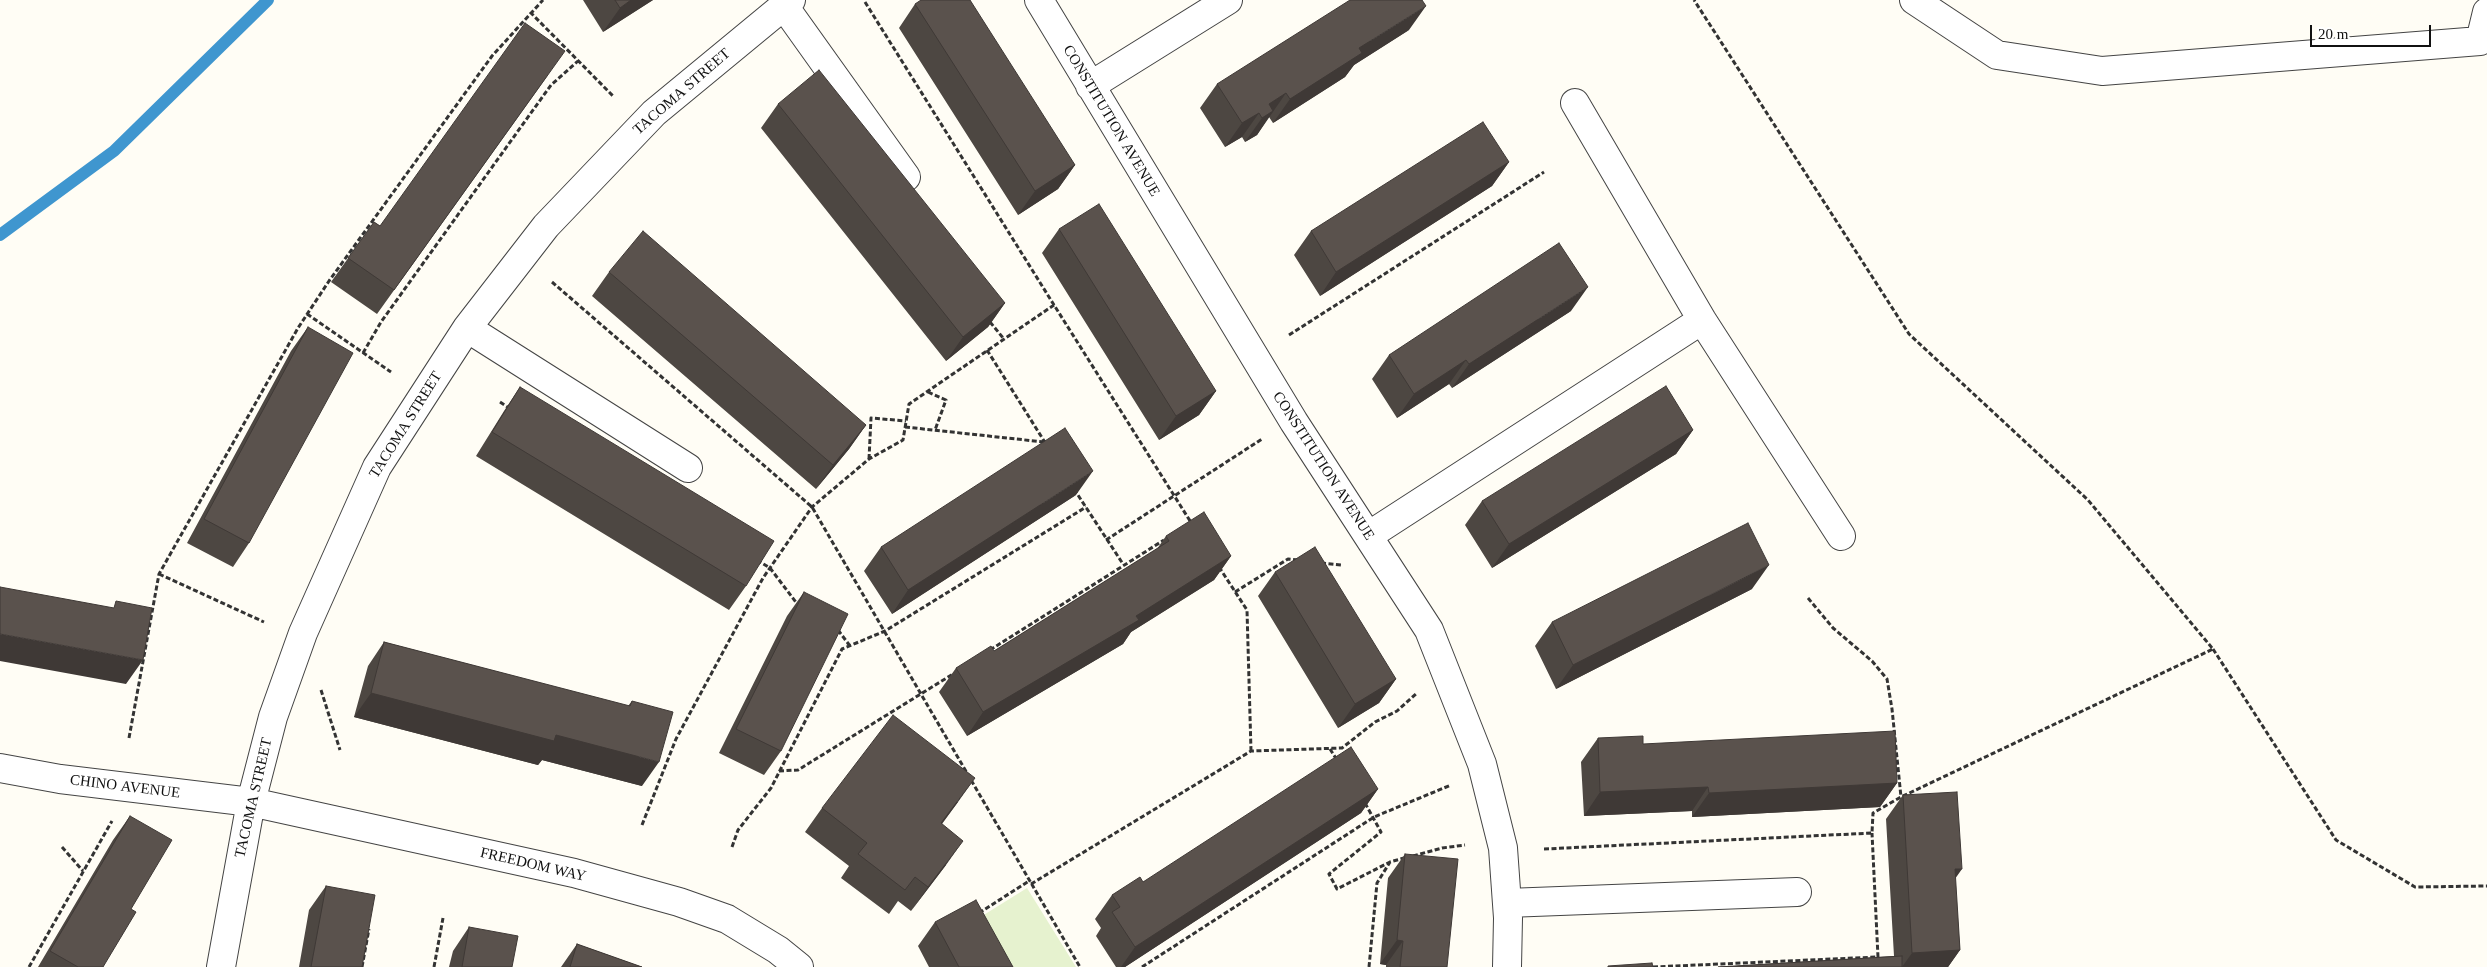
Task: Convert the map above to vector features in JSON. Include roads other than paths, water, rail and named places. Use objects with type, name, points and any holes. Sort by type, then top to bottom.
[{"type":"street","name":"CONSTITUTION AVENUE","points":[[1039,0],[1294,422],[1429,630],[1478,755],[1502,848],[1507,903],[1507,967]]},
{"type":"street","points":[[1090,86],[1228,0]]},
{"type":"street","points":[[1914,0],[1997,55],[2102,71],[2480,42],[2487,12]]},
{"type":"street","points":[[787,3],[906,177]]},
{"type":"street","name":"TACOMA STREET","points":[[221,967],[251,802],[273,717],[303,633],[377,467],[467,328],[546,226],[654,113],[787,3]]},
{"type":"street","points":[[1574,103],[1702,320],[1841,536]]},
{"type":"street","points":[[1368,536],[1702,320]]},
{"type":"street","points":[[467,328],[688,468]]},
{"type":"street","name":"CHINO AVENUE","points":[[0,768],[60,779],[251,802]]},
{"type":"street","name":"FREEDOM WAY","points":[[251,802],[574,873],[679,902],[727,919],[778,950],[799,967]]},
{"type":"street","points":[[1507,903],[1797,892]]},
{"type":"waterway","points":[[0,235],[114,151],[268,0]]}]
